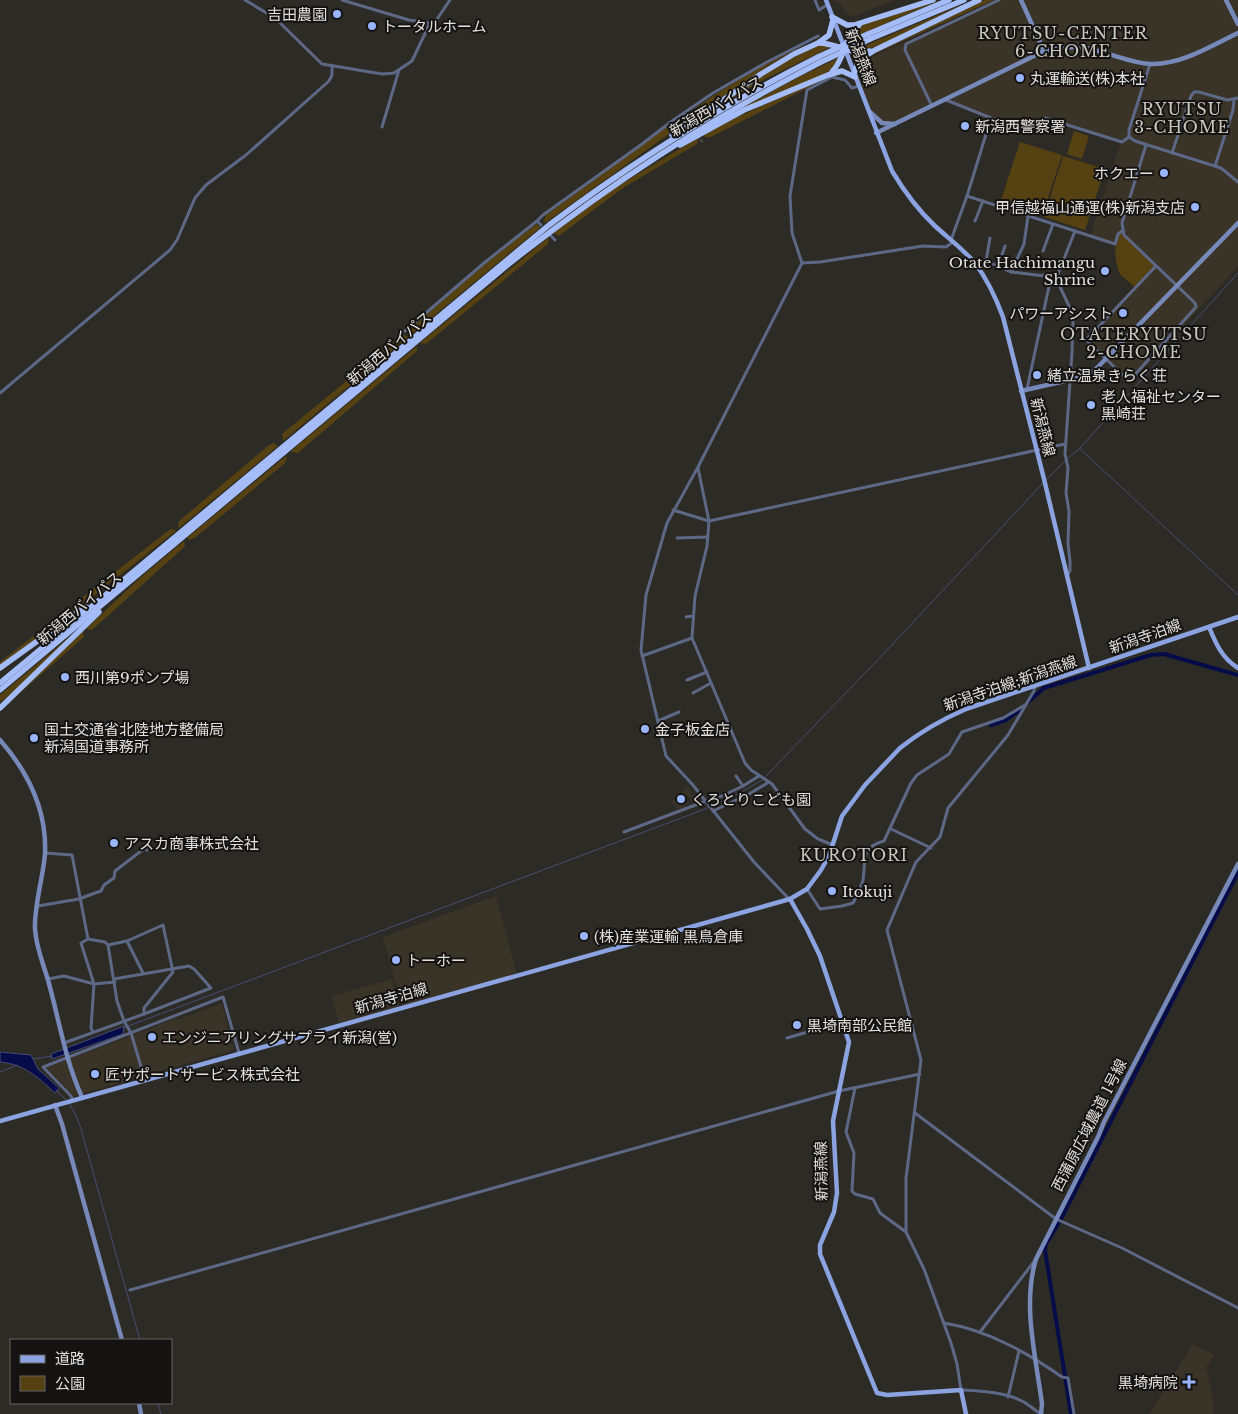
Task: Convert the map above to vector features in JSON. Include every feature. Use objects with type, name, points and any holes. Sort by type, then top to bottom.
[{"type":"highway","points":[[649,157],[674,134],[761,74],[829,35],[833,18],[847,25],[862,23],[933,0]]},
{"type":"highway","points":[[869,36],[949,0]]},
{"type":"highway","points":[[869,36],[964,0]]},
{"type":"highway","points":[[649,157],[744,110],[828,75],[842,71],[854,76],[858,61],[875,50],[979,0]]},
{"type":"highway","points":[[828,75],[839,64],[851,33],[862,23]]},
{"type":"highway","name":"新潟西バイパス","points":[[0,682],[127,580],[510,263],[649,157],[819,60],[869,36]]},
{"type":"highway","points":[[818,43],[830,43],[859,53],[875,50]]},
{"type":"highway","points":[[0,668],[127,580]]},
{"type":"highway","points":[[0,706],[16,693],[127,580]]},
{"type":"highway","name":"新潟西バイパス","points":[[0,690],[127,580]]},
{"type":"main road","name":"新潟燕線","points":[[826,2],[888,162],[906,194],[975,263],[993,294],[1003,318],[1044,478],[1089,668]]},
{"type":"main road","name":"新潟寺泊線","points":[[1089,668],[1238,617]]},
{"type":"main road","points":[[1209,627],[1215,643],[1223,656],[1238,668]]},
{"type":"main road","name":"新潟寺泊線;新潟燕線","points":[[790,899],[807,889],[821,870],[829,856],[842,816],[852,800],[900,748],[955,714],[1089,668]]},
{"type":"main road","name":"新潟燕線","points":[[790,899],[815,943],[849,1042],[833,1121],[838,1193],[834,1212],[820,1245],[820,1254],[877,1394],[961,1390]]},
{"type":"main road","name":"新潟寺泊線","points":[[0,1121],[790,899]]},
{"type":"main road","points":[[961,1390],[966,1414]]},
{"type":"street","points":[[245,0],[275,18],[322,64],[382,74],[394,73],[412,62],[430,23]]},
{"type":"street","points":[[343,0],[409,20],[430,23],[435,22],[450,0]]},
{"type":"street","points":[[815,0],[819,10],[826,2]]},
{"type":"street","points":[[932,106],[905,50],[906,44],[999,0]]},
{"type":"street","points":[[1021,0],[1044,51]]},
{"type":"street","points":[[1226,0],[1238,24]]},
{"type":"street","points":[[876,133],[1044,51],[1062,47],[1088,48],[1134,61],[1150,64],[1164,63],[1180,59],[1238,33]]},
{"type":"street","points":[[405,331],[484,262],[543,215],[684,113],[741,76],[818,36]]},
{"type":"street","points":[[1129,137],[1129,130],[1150,64]]},
{"type":"street","points":[[0,393],[170,250],[177,240],[195,198],[206,186],[246,155],[329,81],[332,75],[332,66]]},
{"type":"street","points":[[382,127],[399,70]]},
{"type":"street","points":[[790,899],[754,862],[707,802],[666,756],[642,656],[646,595],[660,542],[673,510],[698,467],[802,263],[792,233],[790,196],[807,90],[832,77],[842,78],[852,88],[859,86]]},
{"type":"street","points":[[1172,153],[1192,94],[1199,92],[1227,100],[1238,98]]},
{"type":"street","points":[[946,100],[1025,130],[1045,118],[1122,142],[1129,137]]},
{"type":"street","points":[[1215,166],[1233,110],[1234,100]]},
{"type":"street","points":[[869,112],[880,122],[896,124]]},
{"type":"street","points":[[684,113],[688,118]]},
{"type":"street","points":[[802,263],[820,262],[923,246],[946,247],[952,240],[991,118]]},
{"type":"street","points":[[1129,137],[1146,145],[1215,166],[1227,172],[1238,182]]},
{"type":"street","points":[[1146,145],[1122,223],[1122,231],[1196,303],[1196,307],[1131,379],[1126,379],[1086,340],[1156,266]]},
{"type":"street","points":[[967,196],[1115,244],[1118,234],[1122,231]]},
{"type":"street","points":[[975,221],[982,201]]},
{"type":"street","points":[[1011,272],[1024,244],[1028,216]]},
{"type":"street","points":[[537,221],[541,226]]},
{"type":"street","points":[[1021,391],[1069,381],[1089,374],[1107,360],[1238,223]]},
{"type":"street","points":[[1043,251],[1053,224]]},
{"type":"street","points":[[1027,389],[1048,291],[1058,274],[1074,231]]},
{"type":"street","points":[[550,236],[556,240]]},
{"type":"street","points":[[986,261],[990,238]]},
{"type":"street","points":[[998,267],[1005,246]]},
{"type":"street","points":[[975,263],[986,261],[1011,272],[1041,275],[1058,274]]},
{"type":"street","points":[[1041,275],[1053,280],[1060,287],[1069,304],[1072,316],[1073,328],[1065,444],[1069,480],[1066,493],[1069,511],[1068,543],[1070,571],[1067,576]]},
{"type":"street","points":[[1073,328],[1095,331]]},
{"type":"street","points":[[673,510],[709,521],[1065,444]]},
{"type":"street","points":[[698,467],[709,521],[708,537],[697,584],[692,638],[745,763],[776,789],[806,829],[818,839],[833,845]]},
{"type":"street","points":[[677,538],[708,537]]},
{"type":"street","points":[[686,617],[693,616]]},
{"type":"street","points":[[642,656],[692,638]]},
{"type":"street","points":[[687,680],[707,672]]},
{"type":"street","points":[[694,693],[711,683]]},
{"type":"street","points":[[1035,686],[1008,735],[948,808],[940,837],[916,862],[887,930],[921,1060],[906,1178],[906,1232],[924,1269],[958,1364],[961,1390],[982,1391],[1008,1397],[1023,1402],[1041,1414]]},
{"type":"street","points":[[807,889],[820,909],[842,906],[853,902],[863,878],[864,860],[867,851],[878,842],[884,840],[891,829],[911,783],[917,775],[949,754],[962,732],[1003,718],[1025,704]]},
{"type":"street","points":[[658,721],[679,712]]},
{"type":"street","points":[[0,740],[14,757],[31,784],[40,808],[45,853],[35,927],[36,947],[48,979],[64,1044],[82,1097]]},
{"type":"street","points":[[736,776],[743,786]]},
{"type":"street","points":[[624,832],[722,796],[760,777]]},
{"type":"street","points":[[713,810],[749,794],[768,781]]},
{"type":"street","points":[[891,829],[931,848]]},
{"type":"street","points":[[38,906],[80,899],[101,891],[104,884],[114,878],[115,871],[145,848],[147,850]]},
{"type":"street","points":[[45,853],[72,855],[88,939]]},
{"type":"street","name":"西蒲原広域農道 1号線","points":[[1041,1414],[1042,1404],[1030,1306],[1030,1290],[1036,1259],[1104,1122],[1238,864]]},
{"type":"street","points":[[108,945],[127,941],[163,925],[173,972],[144,1008],[144,1014]]},
{"type":"street","points":[[93,1032],[91,1028],[94,984],[81,943],[88,939],[105,942],[108,945],[117,1002],[130,1032],[145,1080]]},
{"type":"street","points":[[127,941],[144,973]]},
{"type":"street","points":[[48,979],[64,976],[94,984],[189,966],[212,988],[64,1044]]},
{"type":"street","points":[[72,1100],[71,1096],[43,1067],[223,997],[239,1053]]},
{"type":"street","points":[[787,1038],[843,1022]]},
{"type":"street","points":[[130,1290],[839,1091],[920,1074]]},
{"type":"street","points":[[856,1088],[846,1132],[854,1153],[852,1191],[855,1194],[873,1199],[880,1213],[906,1232]]},
{"type":"street","points":[[57,1105],[122,1339]]},
{"type":"street","points":[[915,1113],[1056,1219],[1122,1248],[1238,1308]]},
{"type":"street","points":[[980,1332],[1024,1272],[1036,1259]]},
{"type":"street","points":[[943,1323],[980,1332],[1009,1344],[1062,1377],[1068,1378],[1074,1414]]},
{"type":"street","points":[[1008,1397],[1019,1351]]},
{"type":"street","points":[[139,1405],[142,1414]]},
{"type":"shaded area","points":[[833,0],[895,0],[850,16],[845,12],[841,4]]},
{"type":"shaded area","points":[[999,0],[1238,0],[1238,266],[1131,383],[1086,340],[1156,266],[1115,244],[1090,236],[1121,142],[1045,118],[1025,130],[946,100],[896,125],[880,123],[873,119],[859,86],[856,64]]},
{"type":"shaded area","name":"くろとりこども園","points":[[688,787],[691,790],[690,795],[697,795],[700,801],[695,804],[688,797],[685,800],[687,803],[678,810],[671,802]]},
{"type":"shaded area","points":[[496,896],[517,974],[402,1006],[383,937]]},
{"type":"shaded area","points":[[392,979],[399,1007],[339,1023],[331,996]]},
{"type":"shaded area","points":[[222,1003],[234,1050],[74,1096],[46,1067],[175,1018],[180,1019]]},
{"type":"shaded area","points":[[124,1026],[123,1034],[52,1059],[51,1054]]},
{"type":"shaded area","points":[[0,1052],[31,1055],[38,1069],[59,1088],[55,1093],[23,1068],[0,1062]]},
{"type":"shaded area","name":"黒埼病院","points":[[1193,1344],[1215,1355],[1206,1367],[1213,1399],[1213,1414],[1149,1414]]},
{"type":"green space","points":[[940,0],[849,39],[856,28],[870,22]]},
{"type":"green space","points":[[985,0],[994,0],[861,60]]},
{"type":"green space","points":[[966,3],[895,39],[866,49],[855,50]]},
{"type":"green space","points":[[807,43],[769,65],[691,118],[691,111],[719,92],[762,66]]},
{"type":"green space","points":[[819,45],[833,46],[765,79],[705,114],[775,68]]},
{"type":"green space","points":[[840,57],[832,69],[823,75],[724,118],[793,80]]},
{"type":"green space","points":[[831,76],[711,137],[707,138],[702,135],[737,117]]},
{"type":"green space","points":[[679,118],[687,121],[545,223],[546,215]]},
{"type":"green space","points":[[1074,131],[1089,136],[1082,159],[1067,154]]},
{"type":"green space","points":[[698,138],[697,144],[623,188],[559,236],[553,233],[616,187]]},
{"type":"green space","points":[[1020,142],[1062,155],[1042,216],[1000,203]]},
{"type":"green space","points":[[1063,156],[1105,169],[1085,230],[1044,217]]},
{"type":"green space","points":[[537,224],[541,227],[412,334],[412,327],[500,251]]},
{"type":"green space","points":[[1122,231],[1156,267],[1136,288],[1123,278],[1117,264],[1115,251],[1117,239]]},
{"type":"green space","points":[[549,237],[548,244],[542,249],[426,344],[420,343]]},
{"type":"green space","points":[[405,335],[408,337],[283,441],[282,434],[396,340]]},
{"type":"green space","points":[[417,346],[417,351],[298,453],[291,451]]},
{"type":"green space","points":[[274,443],[278,446],[179,528],[179,521],[269,445]]},
{"type":"green space","points":[[286,456],[285,463],[195,538],[189,540],[187,538]]},
{"type":"green space","points":[[173,529],[176,531],[73,612],[73,605],[169,530]]},
{"type":"green space","points":[[184,541],[185,546],[181,550],[92,630],[86,629],[141,577]]},
{"type":"green space","points":[[65,612],[70,614],[0,665],[0,662]]},
{"type":"green space","points":[[83,631],[84,637],[6,705]]},
{"type":"green space","points":[[73,634],[16,690],[0,702],[0,695]]},
{"type":"waterway","points":[[1068,458],[1079,449],[1238,273]]},
{"type":"waterway","points":[[1080,449],[1238,595]]},
{"type":"waterway","points":[[1047,479],[1065,461]]},
{"type":"waterway","points":[[765,777],[1044,482]]},
{"type":"waterway","points":[[1028,702],[1044,688],[1151,655],[1164,654],[1238,675]]},
{"type":"waterway","points":[[991,725],[1006,720],[1024,707]]},
{"type":"waterway","points":[[123,1028],[705,809],[740,793],[762,780]]},
{"type":"waterway","points":[[1071,1414],[1045,1250],[1046,1244],[1061,1219],[1238,872]]},
{"type":"waterway","points":[[34,1059],[52,1056]]},
{"type":"waterway","points":[[0,1072],[17,1065]]},
{"type":"waterway","points":[[56,1090],[66,1100]]},
{"type":"waterway","points":[[69,1103],[81,1129],[140,1339]]},
{"type":"waterway","points":[[158,1404],[161,1414]]},
{"type":"tunnel","points":[[698,136],[703,143]]},
{"type":"place","name":"吉田農園","points":[[337,14]]},
{"type":"place","name":"トータルホーム","points":[[372,26]]},
{"type":"place","name":"丸運輸送(株)本社","points":[[1020,78]]},
{"type":"place","name":"新潟西警察署","points":[[965,126]]},
{"type":"place","name":"ホクエー","points":[[1164,173]]},
{"type":"place","name":"甲信越福山通運(株)新潟支店","points":[[1195,207]]},
{"type":"place","name":"Otate Hachimangu Shrine","points":[[1105,271]]},
{"type":"place","name":"パワーアシスト","points":[[1123,313]]},
{"type":"place","name":"緒立温泉きらく荘","points":[[1037,375]]},
{"type":"place","name":"老人福祉センター 黒崎荘","points":[[1091,405]]},
{"type":"place","name":"西川第9ポンプ場","points":[[65,677]]},
{"type":"place","name":"金子板金店","points":[[645,729]]},
{"type":"place","name":"国土交通省北陸地方整備局 新潟国道事務所","points":[[34,738]]},
{"type":"place","name":"くろとりこども園","points":[[681,799]]},
{"type":"place","name":"アスカ商事株式会社","points":[[114,843]]},
{"type":"place","name":"Itokuji","points":[[832,891]]},
{"type":"place","name":"(株)産業運輸 黒鳥倉庫","points":[[584,936]]},
{"type":"place","name":"トーホー","points":[[396,960]]},
{"type":"place","name":"黒埼南部公民館","points":[[797,1025]]},
{"type":"place","name":"エンジニアリングサプライ新潟(営)","points":[[152,1037]]},
{"type":"place","name":"匠サポートサービス株式会社","points":[[95,1074]]},
{"type":"place","name":"黒埼病院","points":[[1189,1382]]},
{"type":"district","name":"RYUTSU-CENTER 6-CHOME","points":[[1063,42]]},
{"type":"district","name":"RYUTSU 3-CHOME","points":[[1182,118]]},
{"type":"district","name":"OTATERYUTSU 2-CHOME","points":[[1134,343]]},
{"type":"district","name":"KUROTORI","points":[[854,855]]}]
